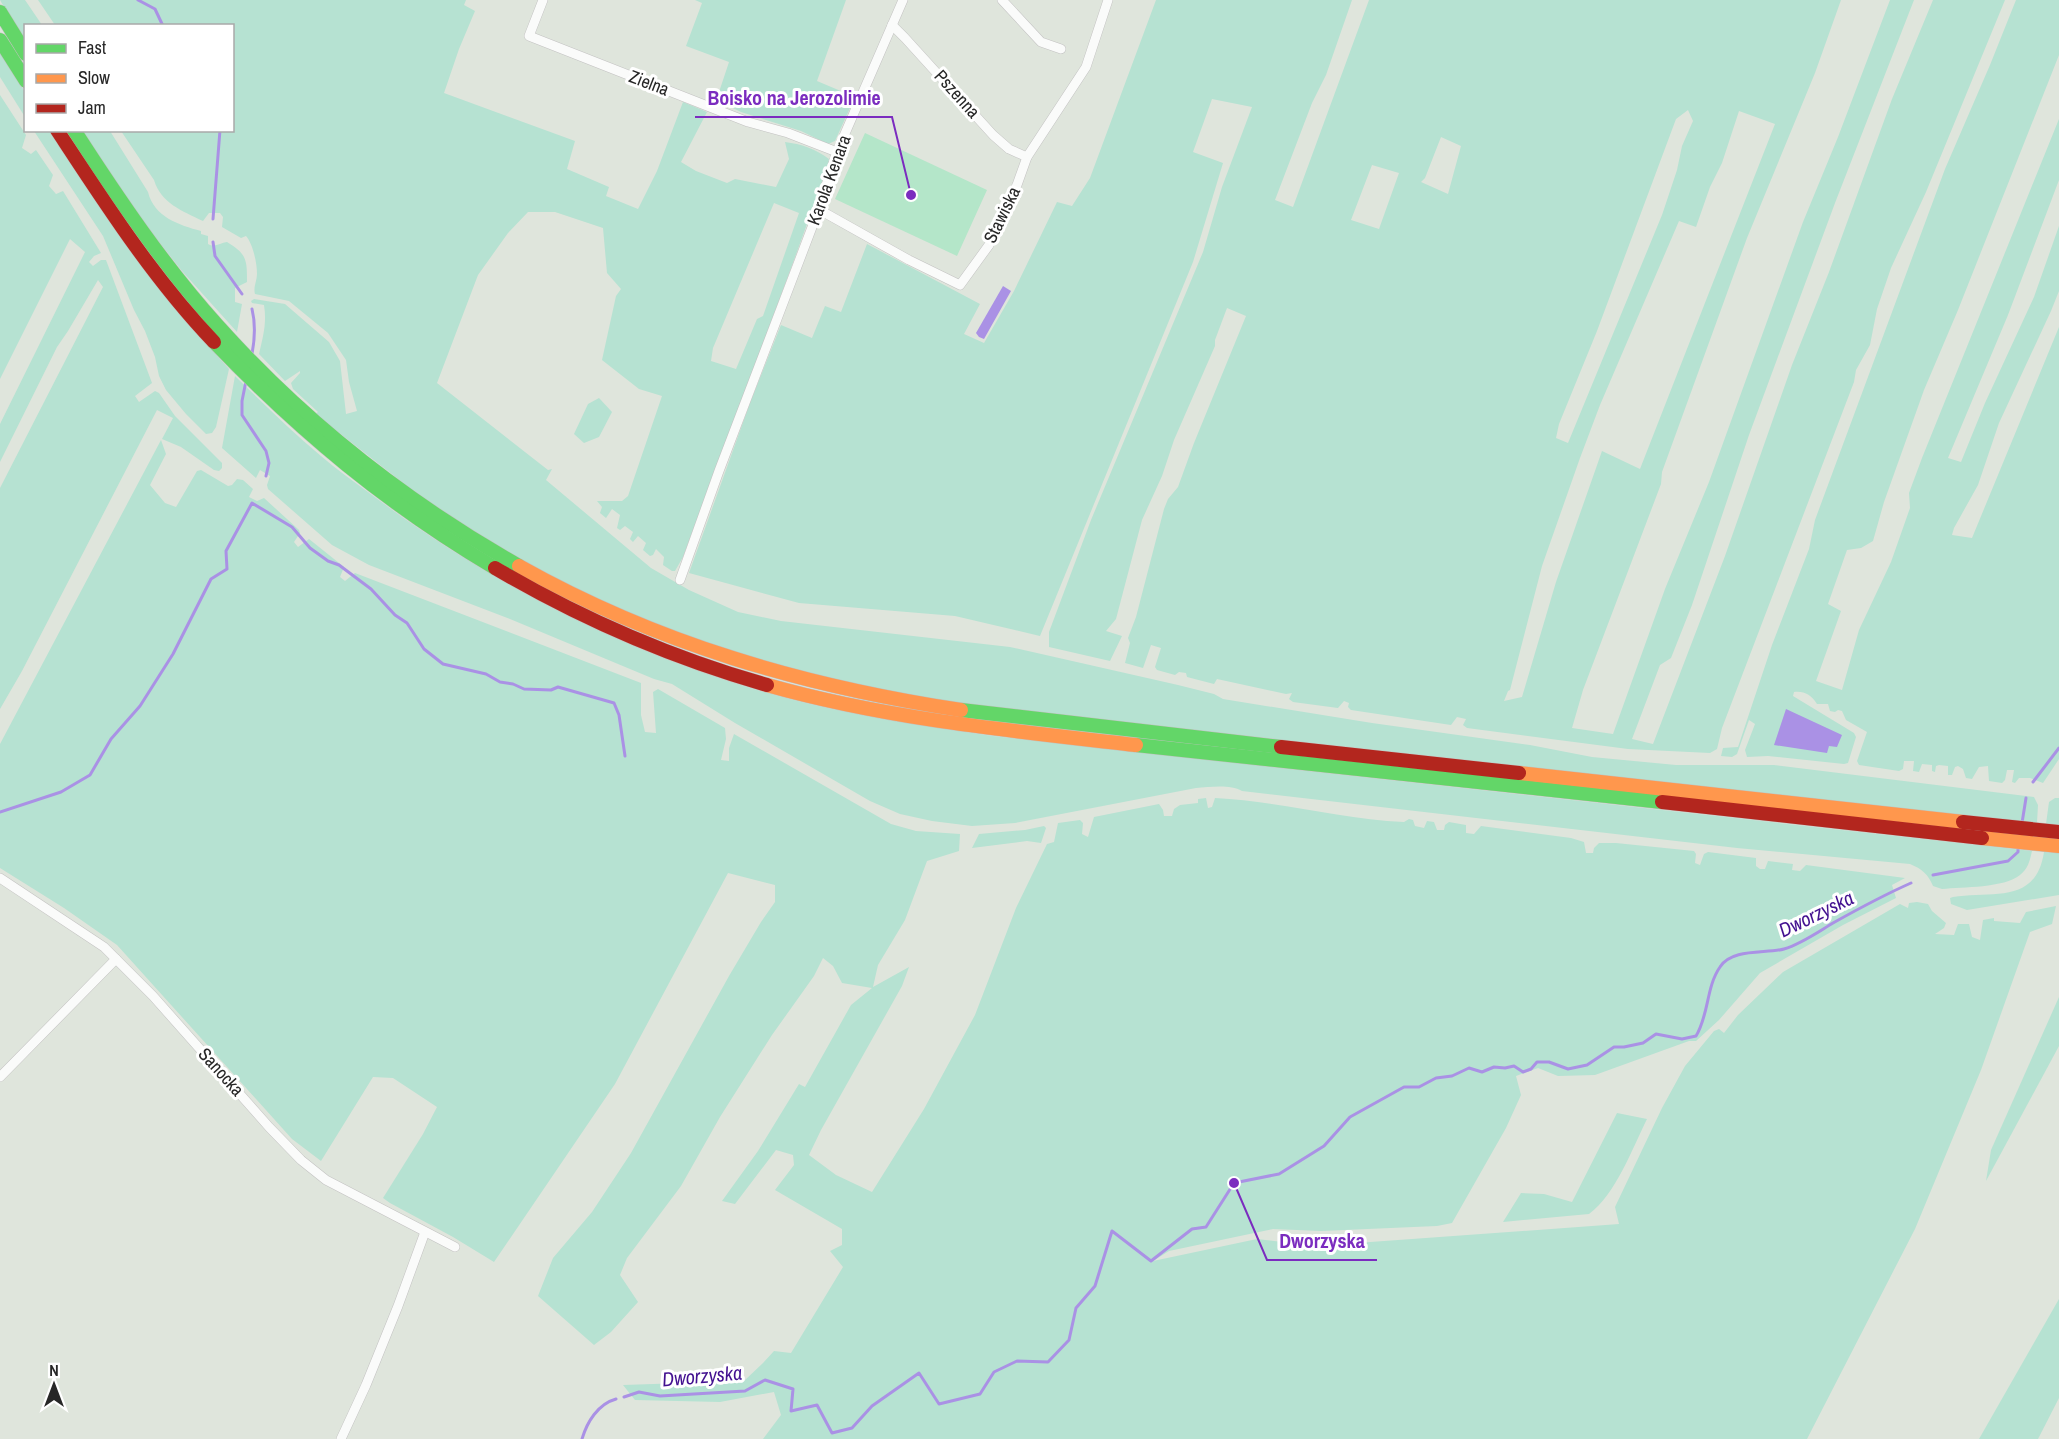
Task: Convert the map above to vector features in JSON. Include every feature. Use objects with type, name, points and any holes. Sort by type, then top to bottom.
[{"type":"main road","points":[[0,12],[24,51]]},
{"type":"main road","points":[[0,40],[24,78]]},
{"type":"main road","points":[[58,132],[164,285],[220,338],[345,447],[402,492],[458,530],[572,595],[647,629],[741,663],[880,698],[1000,716],[2059,832]]},
{"type":"main road","points":[[75,132],[153,246],[190,293],[220,338],[270,400],[332,456],[453,544],[516,581],[593,621],[654,647],[728,674],[794,693],[890,714],[1003,731],[2059,846]]},
{"type":"street","name":"Zielna","points":[[543,0],[529,36],[748,122],[788,133],[837,153]]},
{"type":"street","name":"Karola Kenara","points":[[680,580],[837,153],[903,0]]},
{"type":"street","points":[[1002,0],[1041,42],[1061,48]]},
{"type":"street","name":"Stawiska","points":[[818,209],[909,260],[960,285],[989,245],[1017,185],[1027,157],[1086,68],[1108,0]]},
{"type":"street","name":"Pszenna","points":[[892,25],[993,135],[1009,149],[1027,157]]},
{"type":"street","name":"Sanocka","points":[[0,878],[94,940],[116,959],[153,996],[301,1160],[326,1180],[455,1247]]},
{"type":"street","points":[[0,1077],[116,959]]},
{"type":"street","points":[[341,1439],[366,1385],[425,1232]]},
{"type":"green space","points":[[0,0],[25,0],[41,24],[24,24],[24,41]]},
{"type":"green space","points":[[38,0],[466,0],[464,5],[475,11],[444,93],[575,141],[567,169],[609,187],[606,196],[638,209],[657,171],[683,102],[707,112],[681,162],[696,171],[727,183],[735,179],[776,187],[789,159],[785,142],[819,152],[829,159],[775,312],[683,557],[675,571],[663,565],[664,557],[656,549],[650,556],[643,550],[646,543],[638,536],[633,542],[630,539],[633,532],[625,526],[620,530],[617,528],[620,515],[612,509],[606,518],[600,513],[602,507],[597,501],[622,501],[628,496],[662,396],[639,389],[602,360],[616,296],[621,289],[607,273],[603,228],[555,212],[528,212],[508,233],[478,275],[437,383],[548,470],[552,469],[546,480],[651,568],[689,590],[738,612],[781,621],[1010,647],[1178,685],[1214,694],[1223,699],[1530,745],[1592,757],[1676,765],[1774,765],[2034,797],[2038,805],[2037,823],[967,705],[862,687],[774,666],[688,638],[588,596],[497,546],[421,497],[315,414],[318,412],[293,389],[291,383],[300,371],[285,381],[259,354],[265,324],[264,305],[251,301],[254,299],[285,304],[329,342],[340,361],[346,414],[357,411],[346,360],[328,333],[289,301],[255,294],[256,265],[253,249],[246,236],[241,238],[222,227],[223,217],[220,213],[209,213],[203,221],[180,210],[162,195],[122,132],[234,132],[234,24],[54,24]],"holes":[[[774,203],[799,213],[763,316],[757,319],[736,369],[711,361],[713,348]]]},
{"type":"green space","points":[[695,0],[846,0],[817,81],[855,97],[835,141],[828,144],[801,131],[741,112],[710,97],[719,92],[729,62],[686,46],[702,3]]},
{"type":"green space","points":[[1156,0],[1352,0],[1326,75],[1312,103],[1275,200],[1293,207],[1369,0],[1841,0],[1815,73],[1747,238],[1662,472],[1661,484],[1583,690],[1572,728],[1613,734],[1665,589],[1709,482],[1803,222],[1890,0],[1914,0],[1835,203],[1749,435],[1692,605],[1671,658],[1660,665],[1632,739],[1653,744],[1725,556],[1792,365],[1829,272],[1892,99],[1933,0],[2005,0],[1926,192],[1891,268],[1877,309],[1870,345],[1856,370],[1854,382],[1722,728],[1717,749],[1710,753],[1628,749],[1467,728],[1463,725],[1466,719],[1457,717],[1451,725],[1351,710],[1348,707],[1349,703],[1344,701],[1338,708],[1293,702],[1289,699],[1292,693],[1286,694],[1217,679],[1214,684],[1187,677],[1186,673],[1179,672],[1175,675],[1157,670],[1155,667],[1161,648],[1151,645],[1143,668],[1125,663],[1130,643],[1128,638],[1136,617],[1164,509],[1168,499],[1178,487],[1246,316],[1227,308],[1215,340],[1215,346],[1142,520],[1116,619],[1106,631],[1122,636],[1110,661],[1049,647],[1049,632],[1091,520],[1203,252],[1222,187],[1252,107],[1212,99],[1193,152],[1223,163],[1193,262],[1040,636],[955,616],[799,603],[689,573],[750,403],[781,325],[812,338],[825,306],[841,312],[867,244],[980,304],[964,334],[984,343],[1014,291],[1057,202],[1072,206],[1090,178]],"holes":[[[1688,110],[1693,121],[1682,146],[1677,170],[1662,215],[1568,443],[1556,438],[1559,424],[1597,331],[1676,119]],[[1739,111],[1775,124],[1640,469],[1602,451],[1556,582],[1522,697],[1504,701],[1510,690],[1542,566],[1600,405],[1679,221],[1696,227],[1710,187],[1722,163]],[[1441,137],[1461,146],[1448,194],[1421,182],[1425,178]],[[1372,165],[1399,173],[1379,229],[1351,220]]]},
{"type":"green space","points":[[2016,0],[2059,0],[2059,55],[1924,390],[1884,502],[1873,541],[1861,548],[1847,550],[1828,604],[1841,611],[1816,681],[1842,690],[1859,630],[1891,562],[1910,508],[1909,493],[1922,458],[2059,119],[2059,180],[2008,315],[1948,458],[1961,462],[1985,403],[2034,297],[2059,226],[2059,291],[1999,423],[1978,485],[1952,535],[1972,538],[2059,327],[2059,759],[2043,783],[2030,778],[2019,778],[2015,783],[2012,782],[2014,770],[2007,770],[2002,783],[1989,781],[1988,766],[1979,767],[1972,779],[1966,778],[1963,769],[1958,766],[1955,767],[1952,775],[1948,775],[1948,766],[1936,766],[1935,772],[1932,771],[1932,765],[1922,764],[1919,772],[1913,771],[1914,761],[1904,761],[1903,769],[1899,771],[1859,765],[1857,761],[1867,732],[1846,720],[1842,711],[1830,711],[1828,704],[1817,704],[1807,694],[1801,692],[1794,692],[1793,696],[1854,733],[1856,737],[1848,763],[1768,756],[1747,757],[1745,750],[1755,724],[1749,720],[1737,754],[1732,757],[1721,756],[1723,748],[1738,747],[1772,645],[1809,549],[1815,520],[1945,169]]},
{"type":"green space","points":[[0,51],[24,90],[24,115],[0,77]]},
{"type":"green space","points":[[0,95],[26,135],[22,148],[31,154],[36,150],[53,175],[49,186],[56,194],[63,191],[101,253],[89,262],[93,266],[101,260],[106,260],[152,383],[135,396],[139,402],[155,391],[159,393],[175,416],[222,463],[222,468],[219,471],[214,470],[181,447],[162,439],[173,418],[157,410],[22,671],[0,709],[0,488],[103,287],[98,280],[57,347],[0,462],[0,424],[85,252],[70,239],[0,379]]},
{"type":"green space","points":[[35,132],[51,132],[176,310],[229,369],[216,427],[212,433],[206,434],[166,390],[159,376],[155,357],[145,331],[103,236]]},
{"type":"green space","points":[[82,132],[111,132],[148,192],[151,201],[168,219],[201,231],[201,234],[208,236],[208,244],[227,242],[239,250],[245,258],[247,282],[235,288],[235,302],[242,304],[237,332],[182,271],[137,214]]},
{"type":"green space","points":[[865,133],[987,190],[957,256],[835,199]]},
{"type":"green space","points":[[235,376],[299,437],[338,470],[414,525],[511,586],[562,613],[666,659],[775,695],[856,714],[993,736],[2032,851],[2025,870],[2013,879],[1983,886],[1942,889],[1933,886],[1924,872],[1910,864],[1737,848],[1242,791],[1226,787],[1196,788],[1015,823],[972,826],[900,814],[870,801],[672,684],[654,679],[510,619],[369,565],[332,545],[268,489],[270,476],[260,470],[256,478],[222,448]]},
{"type":"green space","points":[[599,398],[612,412],[599,437],[584,443],[574,434],[588,404]]},
{"type":"green space","points":[[161,440],[166,454],[150,485],[165,503],[176,507],[197,471],[201,470],[228,486],[237,479],[243,480],[253,489],[249,497],[257,501],[264,498],[299,530],[300,533],[294,542],[298,547],[309,539],[344,567],[340,577],[345,581],[355,573],[641,683],[641,715],[645,732],[656,733],[653,692],[658,689],[725,728],[726,739],[721,760],[729,761],[729,748],[734,734],[891,824],[916,831],[960,834],[959,851],[927,861],[905,920],[878,965],[873,987],[909,967],[902,986],[809,1155],[836,1175],[872,1192],[924,1109],[975,1015],[1016,908],[1047,844],[1054,842],[1058,823],[1080,820],[1083,823],[1082,834],[1088,837],[1094,817],[1159,804],[1164,816],[1172,816],[1174,809],[1180,805],[1198,803],[1198,799],[1206,798],[1208,808],[1212,807],[1215,798],[1380,820],[1404,822],[1409,819],[1413,820],[1415,826],[1424,828],[1427,821],[1434,822],[1437,830],[1444,830],[1445,825],[1449,822],[1466,825],[1466,833],[1474,834],[1481,826],[1571,838],[1584,842],[1586,853],[1593,853],[1599,843],[1616,843],[1694,851],[1695,863],[1700,865],[1704,854],[1708,852],[1756,858],[1756,866],[1760,869],[1765,869],[1768,861],[1793,864],[1792,870],[1800,871],[1806,865],[1905,878],[1892,885],[1896,898],[1843,925],[1760,973],[1719,1020],[1696,1041],[1689,1041],[1595,1075],[1558,1076],[1538,1068],[1516,1076],[1521,1095],[1506,1128],[1452,1223],[1437,1226],[1321,1231],[1273,1229],[1169,1251],[1153,1261],[1257,1239],[1315,1246],[1619,1224],[1615,1207],[1662,1108],[1685,1066],[1714,1031],[1719,1029],[1724,1033],[1738,1015],[1783,972],[1900,904],[1908,908],[1909,903],[1928,904],[1932,911],[1946,923],[1944,928],[1935,934],[1954,935],[1958,924],[1969,924],[1972,937],[1980,940],[1983,920],[1994,918],[1994,921],[2020,923],[2026,912],[2056,906],[2052,924],[2030,932],[1981,1070],[1915,1229],[1807,1439],[763,1439],[781,1415],[774,1392],[720,1402],[635,1400],[623,1385],[744,1381],[774,1351],[791,1353],[843,1267],[830,1251],[842,1245],[842,1229],[775,1190],[794,1165],[793,1155],[776,1150],[735,1204],[722,1201],[758,1151],[799,1084],[805,1087],[851,1005],[872,988],[842,983],[833,966],[823,958],[814,976],[772,1035],[720,1117],[681,1186],[627,1258],[620,1275],[638,1302],[611,1332],[594,1345],[538,1296],[553,1258],[592,1212],[631,1153],[729,976],[775,902],[775,885],[728,873],[615,1084],[494,1262],[383,1198],[437,1107],[393,1078],[373,1077],[321,1161],[292,1139],[117,945],[0,868],[0,744]]},
{"type":"green space","points":[[2059,798],[2059,825],[2046,824],[2049,802]]},
{"type":"green space","points":[[1044,826],[1046,828],[1041,843],[1027,841],[972,848],[979,834]]},
{"type":"green space","points":[[2044,852],[2059,853],[2059,895],[1967,910],[1951,904],[1950,898],[1953,897],[1997,894],[2022,888],[2032,881],[2039,869]]},
{"type":"green space","points":[[2059,997],[2059,1046],[1986,1181],[1991,1150]]},
{"type":"green space","points":[[1617,1113],[1647,1119],[1615,1183],[1599,1205],[1589,1214],[1503,1222],[1521,1193],[1544,1194],[1572,1202]]},
{"type":"green space","points":[[2059,1299],[2059,1398],[2038,1439],[1979,1439]]},
{"type":"shaded area","points":[[1003,286],[1011,291],[984,339],[979,337],[976,333]]},
{"type":"shaded area","points":[[1786,709],[1842,735],[1837,747],[1829,746],[1827,753],[1774,745]]},
{"type":"waterway","points":[[138,0],[155,9],[162,24]]},
{"type":"waterway","points":[[213,219],[220,132]]},
{"type":"waterway","points":[[213,242],[215,256],[242,294]]},
{"type":"waterway","points":[[252,309],[255,332],[252,354]]},
{"type":"waterway","points":[[246,381],[242,415],[266,451],[269,463],[266,476]]},
{"type":"waterway","points":[[0,812],[61,792],[90,775],[111,739],[140,706],[173,654],[211,579],[227,569],[226,551],[252,503],[292,527],[310,548],[328,561],[339,565],[371,589],[395,615],[407,623],[424,649],[443,664],[486,674],[500,682],[524,689],[551,690],[558,687],[614,703],[619,715],[625,756]]},
{"type":"waterway","name":"Dworzyska","points":[[2033,782],[2059,748]]},
{"type":"waterway","name":"Dworzyska","points":[[2022,823],[2026,798]]},
{"type":"waterway","name":"Dworzyska","points":[[1933,875],[2008,861],[2018,852],[2018,848]]},
{"type":"waterway","name":"Dworzyska","points":[[624,1397],[639,1392],[660,1396],[745,1391],[765,1380],[793,1389],[791,1411],[817,1405],[832,1433],[852,1428],[872,1406],[919,1373],[939,1404],[980,1394],[994,1372],[1017,1361],[1048,1362],[1069,1340],[1076,1308],[1095,1286],[1112,1231],[1151,1261],[1192,1229],[1206,1227],[1234,1183],[1279,1174],[1324,1146],[1350,1117],[1404,1087],[1419,1087],[1436,1078],[1452,1076],[1469,1068],[1482,1072],[1494,1067],[1514,1066],[1523,1072],[1531,1069],[1537,1062],[1549,1062],[1568,1069],[1587,1065],[1614,1047],[1643,1043],[1656,1034],[1682,1039],[1696,1036],[1715,975],[1725,961],[1741,954],[1790,947],[1911,883]]},
{"type":"waterway","points":[[582,1439],[587,1426],[599,1409],[616,1399]]},
{"type":"traffic: fast","points":[[0,12],[24,51]]},
{"type":"traffic: fast","points":[[0,40],[24,78]]},
{"type":"traffic: fast","points":[[75,132],[124,206],[178,279],[250,360],[321,427],[358,458],[436,515],[519,566]]},
{"type":"traffic: fast","points":[[214,342],[279,406],[347,465],[455,544],[495,568]]},
{"type":"traffic: fast","points":[[961,710],[1281,747]]},
{"type":"traffic: fast","points":[[1136,745],[1662,802]]},
{"type":"traffic: slow","points":[[519,566],[571,594],[625,618],[679,640],[733,658],[845,688],[961,710]]},
{"type":"traffic: slow","points":[[767,685],[812,697],[904,715],[996,729],[1136,745]]},
{"type":"traffic: slow","points":[[1519,773],[1963,822]]},
{"type":"traffic: slow","points":[[1982,838],[2059,846]]},
{"type":"traffic: jam","points":[[58,132],[150,266],[214,342]]},
{"type":"traffic: jam","points":[[495,568],[560,604],[627,635],[696,662],[767,685]]},
{"type":"traffic: jam","points":[[1281,747],[1519,773]]},
{"type":"traffic: jam","points":[[1662,802],[1982,838]]},
{"type":"traffic: jam","points":[[1963,822],[2059,832]]},
{"type":"place","name":"Boisko na Jerozolimie","points":[[911,195]]},
{"type":"place","name":"Dworzyska","points":[[1234,1183]]}]
